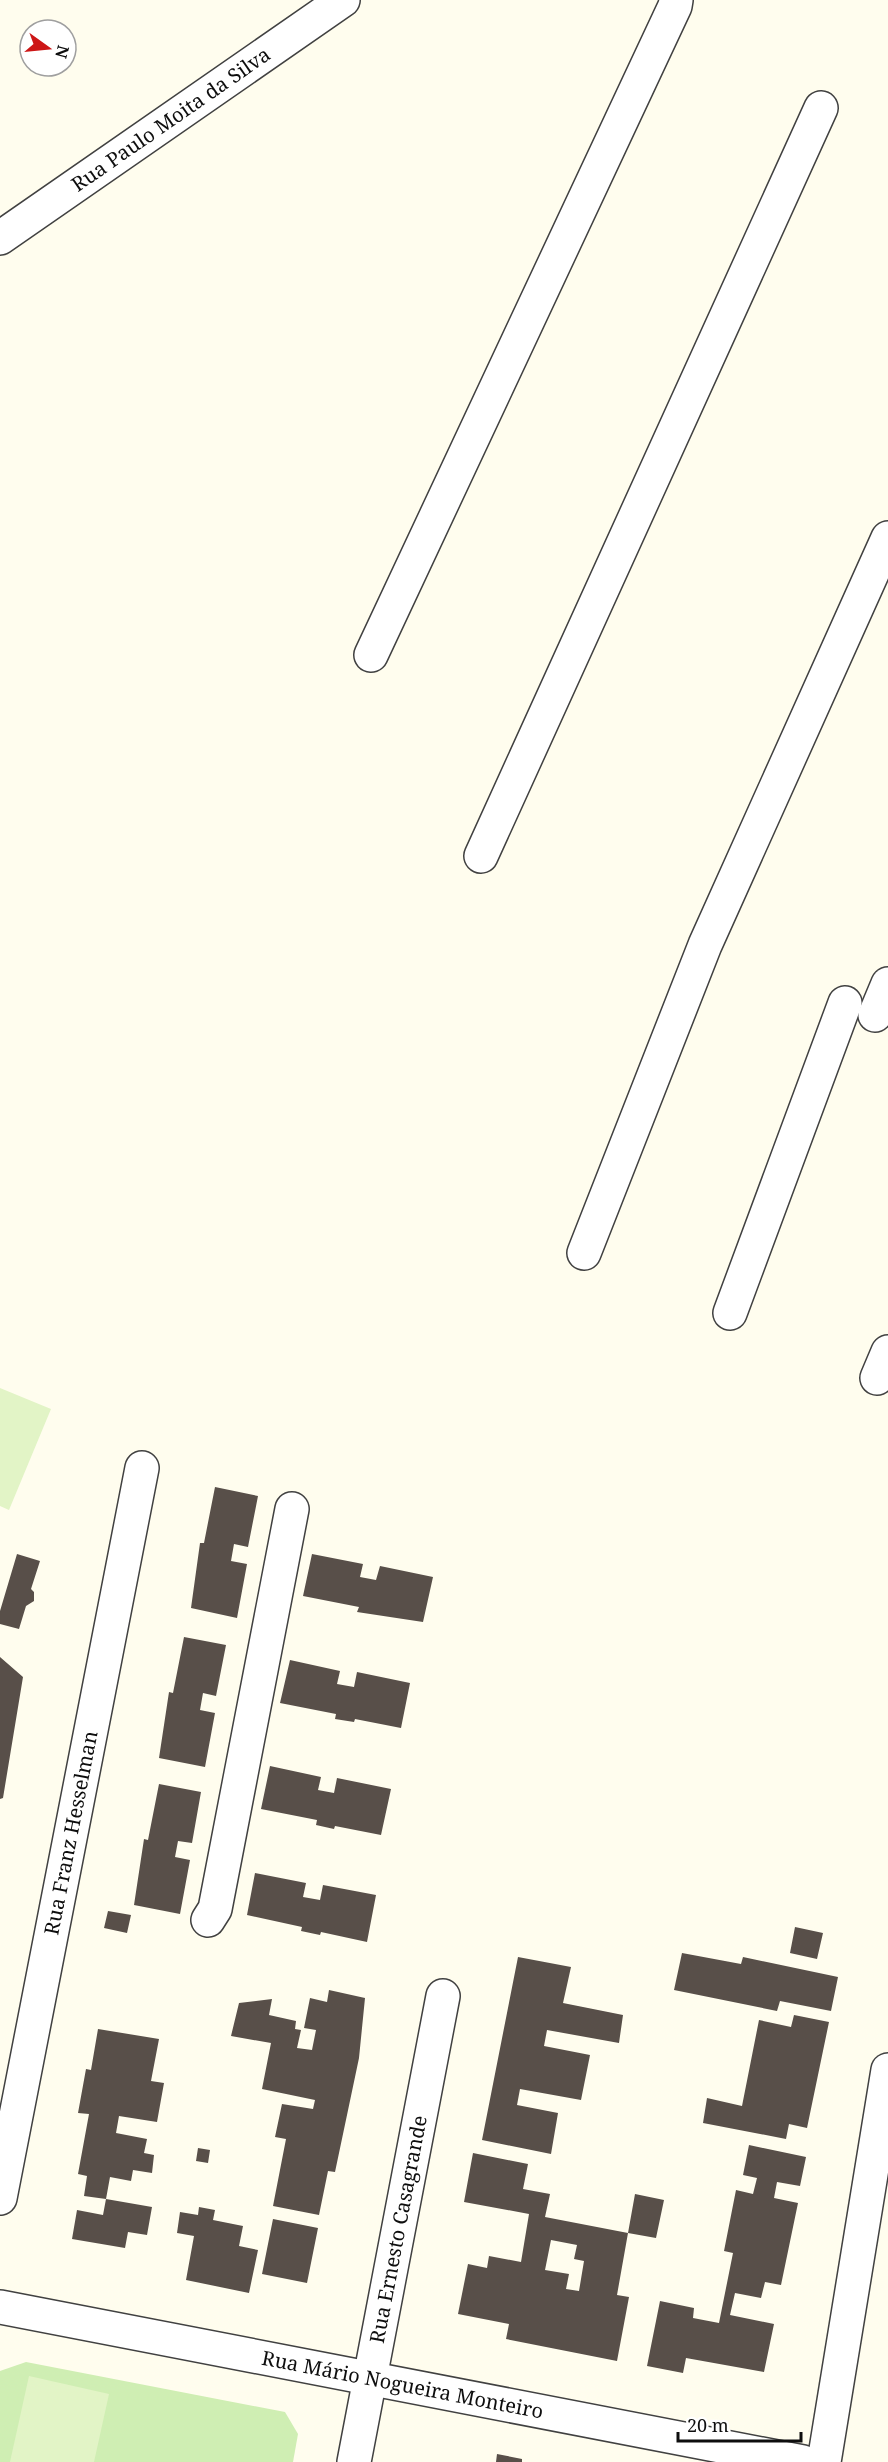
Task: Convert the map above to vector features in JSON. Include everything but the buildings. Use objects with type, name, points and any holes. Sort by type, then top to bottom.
[{"type":"street","name":"Rua Paulo Moita da Silva","points":[[0,238],[343,0]]},
{"type":"street","points":[[372,655],[676,0]]},
{"type":"street","points":[[481,856],[821,108]]},
{"type":"street","points":[[584,1253],[705,945],[888,538]]},
{"type":"street","points":[[874,1015],[888,984]]},
{"type":"street","points":[[730,1314],[845,1003]]},
{"type":"street","name":"Rua Franz Hesselman","points":[[0,2198],[142,1468]]},
{"type":"street","points":[[208,1920],[214,1909],[292,1509]]},
{"type":"street","name":"Rua Ernesto Casagrande","points":[[354,2462],[443,1996]]},
{"type":"street","points":[[824,2462],[888,2070]]},
{"type":"street","name":"Rua Mário Nogueira Monteiro","points":[[0,2307],[803,2462]]},
{"type":"green space","points":[[0,1388],[51,1409],[9,1510],[0,1506]]},
{"type":"green space","points":[[26,2362],[285,2412],[298,2434],[293,2462],[0,2462],[0,2371]]},
{"type":"green space","points":[[29,2376],[109,2394],[94,2462],[10,2462]]}]
